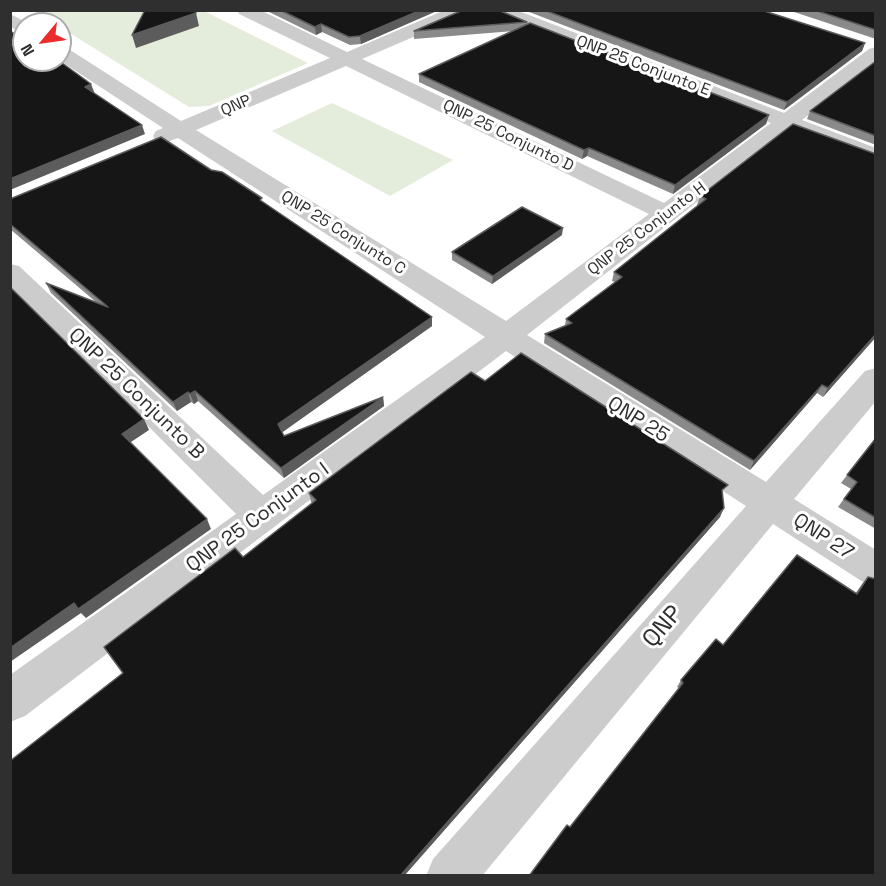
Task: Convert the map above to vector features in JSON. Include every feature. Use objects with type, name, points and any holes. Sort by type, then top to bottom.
[{"type":"street","name":"QNP 25 Conjunto D","points":[[245,10],[668,214]]},
{"type":"street","name":"QNP","points":[[147,143],[461,10]]},
{"type":"street","name":"QNP 25 Conjunto E","points":[[499,10],[788,121]]},
{"type":"street","name":"QNP 25 Conjunto H","points":[[506,336],[788,121],[872,48]]},
{"type":"street","name":"QNP 25 Conjunto C","points":[[72,60],[506,336]]},
{"type":"street","points":[[788,121],[876,156]]},
{"type":"street","name":"QNP 25 Conjunto B","points":[[10,272],[261,516]]},
{"type":"street","name":"QNP 25","points":[[506,336],[770,503]]},
{"type":"street","name":"QNP 25 Conjunto I","points":[[10,701],[506,336]]},
{"type":"street","name":"QNP","points":[[450,876],[876,379]]},
{"type":"street","name":"QNP 27","points":[[770,503],[876,570]]},
{"type":"green space","points":[[34,11],[204,11],[308,63],[209,106],[189,107],[72,34],[72,12]]},
{"type":"green space","points":[[332,103],[453,160],[390,196],[272,131]]},
{"type":"building","points":[[145,10],[195,10],[196,13],[132,35]]},
{"type":"building","points":[[280,10],[421,10],[360,36],[349,37],[321,24],[315,27]]},
{"type":"building","points":[[463,10],[498,10],[527,22],[414,31]]},
{"type":"building","points":[[544,10],[761,10],[865,43],[787,102]]},
{"type":"building","points":[[814,10],[876,10],[876,30]]},
{"type":"building","points":[[530,23],[769,115],[675,185],[589,148],[584,150],[419,74]]},
{"type":"building","points":[[10,31],[12,32],[12,72],[72,72],[72,70],[91,84],[85,87],[142,125],[10,179]]},
{"type":"building","points":[[876,61],[876,136],[810,111]]},
{"type":"building","points":[[793,124],[876,154],[876,334],[828,388],[822,385],[754,461],[545,334],[572,323],[566,319],[622,277],[614,272],[706,199],[700,196]]},
{"type":"building","points":[[161,137],[211,170],[222,172],[262,198],[260,200],[432,317],[278,424],[284,436],[383,397],[281,468],[195,391],[190,394],[188,392],[173,402],[46,283],[108,307],[10,224],[10,199]]},
{"type":"building","points":[[522,207],[563,228],[493,276],[452,252]]},
{"type":"building","points":[[10,287],[144,419],[122,434],[207,519],[78,609],[74,603],[10,648]]},
{"type":"building","points":[[521,353],[728,485],[722,490],[724,508],[400,876],[10,876],[10,761],[123,673],[104,647],[235,548],[243,557],[316,500],[309,493],[471,372],[485,381]]},
{"type":"building","points":[[876,438],[876,518],[844,499],[857,482],[847,475]]},
{"type":"building","points":[[797,555],[857,594],[868,577],[876,579],[876,876],[529,876],[567,825],[570,827],[683,683],[681,680],[716,639],[723,645]]}]
